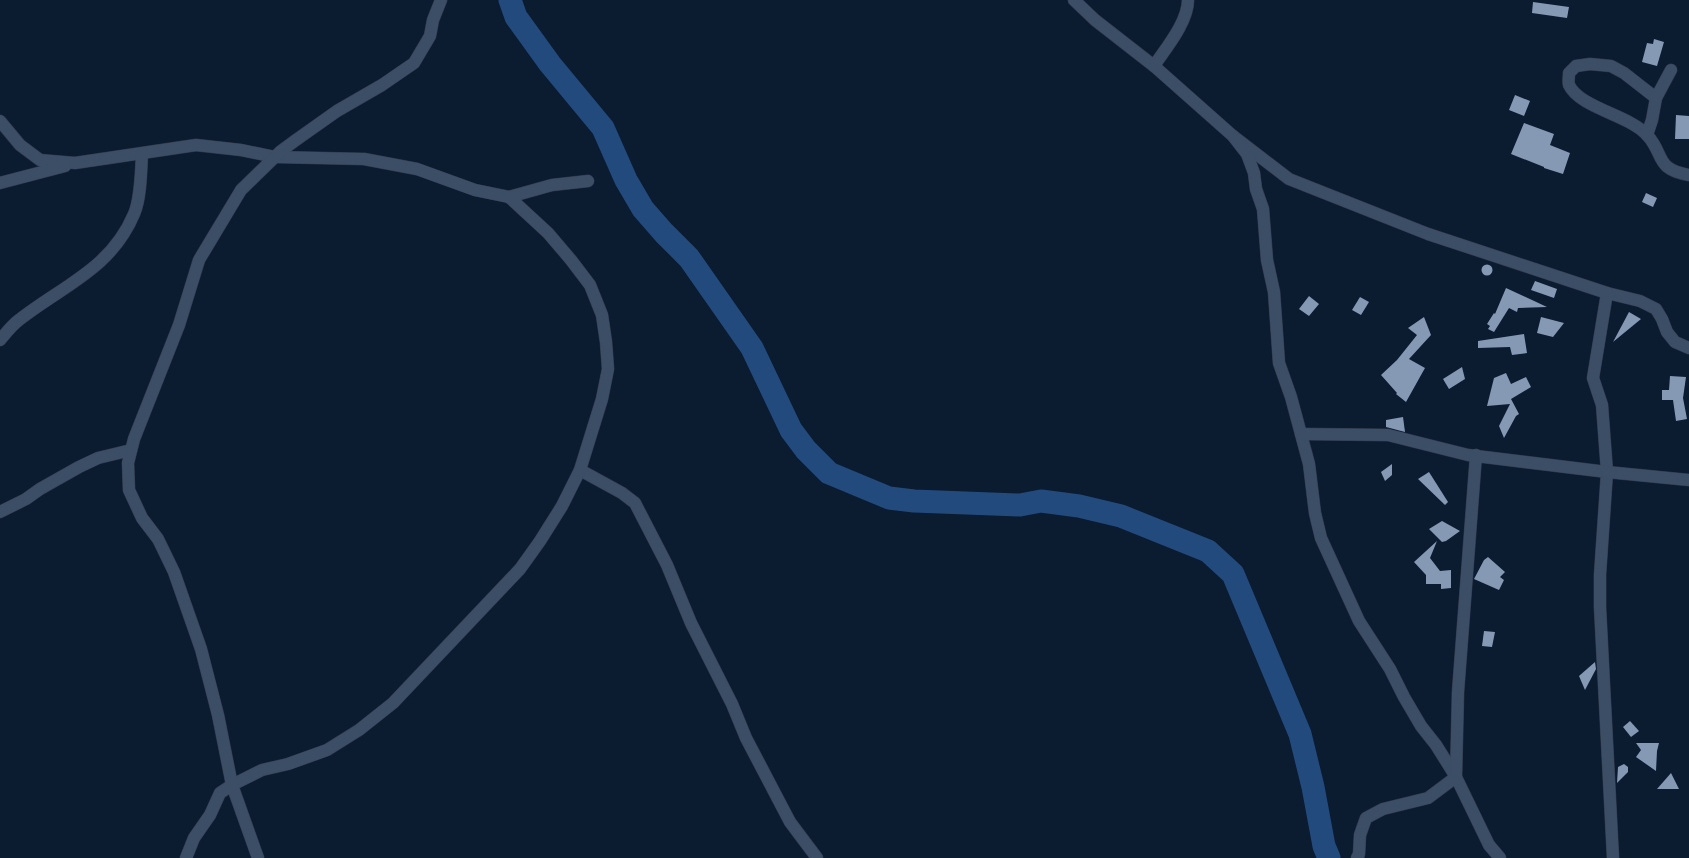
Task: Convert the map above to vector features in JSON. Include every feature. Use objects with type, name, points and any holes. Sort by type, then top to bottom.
[{"type":"street","points":[[258,858],[232,785],[221,728],[201,649],[174,572],[158,539],[142,518],[129,490],[128,462],[134,439],[179,325],[199,260],[241,190],[275,157],[337,111],[382,85],[414,63],[430,36],[433,20],[441,0]]},
{"type":"street","points":[[1074,0],[1095,20],[1154,66],[1233,136],[1289,179],[1428,234],[1607,293],[1640,301],[1656,309],[1667,332],[1675,342],[1689,348]]},
{"type":"street","points":[[1154,66],[1184,20],[1188,7],[1188,0]]},
{"type":"street","points":[[1656,98],[1624,73],[1611,66],[1590,64],[1576,66],[1568,73],[1569,84],[1576,93],[1600,108],[1636,126],[1647,135],[1661,162],[1672,170],[1689,175]]},
{"type":"street","points":[[1647,135],[1652,120],[1656,98],[1670,70]]},
{"type":"street","points":[[0,121],[20,145],[40,160],[75,163]]},
{"type":"street","points":[[1233,136],[1247,154],[1254,173],[1256,189],[1263,209],[1267,260],[1274,292],[1279,363],[1291,397],[1309,464],[1315,512],[1321,538],[1358,621],[1390,669],[1404,698],[1421,726],[1436,745],[1456,777],[1489,845],[1500,858]]},
{"type":"street","points":[[0,183],[75,163],[196,145],[241,150],[275,157],[364,159],[417,168],[475,190],[509,197],[552,185],[588,181]]},
{"type":"street","points":[[0,340],[18,320],[83,277],[103,259],[122,236],[135,213],[142,154]]},
{"type":"street","points":[[186,858],[194,838],[210,816],[220,794],[232,785],[262,770],[288,764],[327,750],[359,730],[393,703],[520,569],[562,506],[580,470],[602,399],[608,369],[602,315],[590,285],[571,260],[548,233],[509,197]]},
{"type":"street","points":[[1607,293],[1593,378],[1602,405],[1607,472],[1600,563],[1600,607],[1614,858]]},
{"type":"street","points":[[1301,434],[1388,435],[1476,455],[1607,472],[1689,480]]},
{"type":"street","points":[[0,512],[26,500],[40,489],[98,458],[131,450]]},
{"type":"street","points":[[1456,777],[1458,692],[1476,455]]},
{"type":"street","points":[[580,470],[622,493],[635,503],[667,565],[691,623],[732,704],[746,738],[790,822],[817,858]]},
{"type":"street","points":[[1357,858],[1359,854],[1360,835],[1366,818],[1383,809],[1428,798],[1456,777]]},
{"type":"building","points":[[1533,2],[1569,7],[1567,18],[1532,13]]},
{"type":"building","points":[[1654,39],[1664,42],[1657,66],[1642,62],[1647,43],[1653,44]]},
{"type":"building","points":[[1515,95],[1530,101],[1524,116],[1509,110]]},
{"type":"building","points":[[1676,115],[1689,116],[1689,139],[1675,139]]},
{"type":"building","points":[[1524,123],[1554,134],[1550,145],[1570,153],[1563,174],[1544,168],[1511,154]]},
{"type":"building","points":[[1646,193],[1657,198],[1653,207],[1642,202]]},
{"type":"building","points":[[1485,265],[1489,265],[1491,266],[1491,274],[1485,275],[1482,272],[1482,268]]},
{"type":"building","points":[[1535,281],[1557,289],[1554,298],[1531,290]]},
{"type":"building","points":[[1506,288],[1547,307],[1518,308],[1517,312],[1509,308],[1494,332],[1488,329],[1490,326],[1487,324],[1494,313],[1495,314]]},
{"type":"building","points":[[1309,296],[1319,304],[1309,316],[1299,309]]},
{"type":"building","points":[[1360,297],[1369,302],[1361,315],[1352,310]]},
{"type":"building","points":[[1629,312],[1641,319],[1613,342]]},
{"type":"building","points":[[1424,317],[1431,335],[1409,359],[1425,368],[1406,402],[1396,394],[1397,393],[1381,375],[1397,360],[1417,335],[1408,328]]},
{"type":"building","points":[[1541,317],[1564,323],[1553,337],[1537,333]]},
{"type":"building","points":[[1524,334],[1527,353],[1512,355],[1510,347],[1478,348],[1478,341]]},
{"type":"building","points":[[1462,367],[1465,379],[1449,389],[1443,379]]},
{"type":"building","points":[[1506,373],[1511,384],[1526,377],[1531,387],[1511,399],[1519,414],[1516,416],[1504,438],[1499,426],[1510,404],[1487,406],[1494,378]]},
{"type":"building","points":[[1670,376],[1686,377],[1683,398],[1687,419],[1676,421],[1673,400],[1662,400],[1662,390],[1669,390]]},
{"type":"building","points":[[1403,417],[1405,432],[1386,427],[1386,420]]},
{"type":"building","points":[[1392,464],[1392,475],[1385,481],[1381,472]]},
{"type":"building","points":[[1429,472],[1448,502],[1445,505],[1418,479]]},
{"type":"building","points":[[1442,521],[1460,531],[1446,541],[1442,542],[1429,529]]},
{"type":"building","points":[[1437,541],[1430,558],[1440,571],[1451,570],[1451,588],[1441,589],[1441,584],[1426,584],[1426,575],[1414,562]]},
{"type":"building","points":[[1488,557],[1505,572],[1500,577],[1504,580],[1499,590],[1474,579],[1484,560]]},
{"type":"building","points":[[1484,631],[1495,632],[1492,647],[1482,646]]},
{"type":"building","points":[[1595,662],[1596,669],[1585,690],[1579,676]]},
{"type":"building","points":[[1630,721],[1639,731],[1631,737],[1623,727]]},
{"type":"building","points":[[1636,743],[1659,743],[1656,771],[1636,757],[1641,750]]},
{"type":"building","points":[[1624,764],[1628,767],[1628,772],[1617,783],[1618,767]]},
{"type":"building","points":[[1671,773],[1679,789],[1657,789]]},
{"type":"waterway","points":[[510,0],[516,17],[550,64],[603,128],[626,180],[643,209],[689,258],[752,348],[791,430],[806,450],[829,473],[889,498],[914,501],[1020,505],[1041,501],[1079,506],[1121,516],[1208,551],[1233,574],[1300,734],[1313,787],[1324,846],[1329,858]]}]
